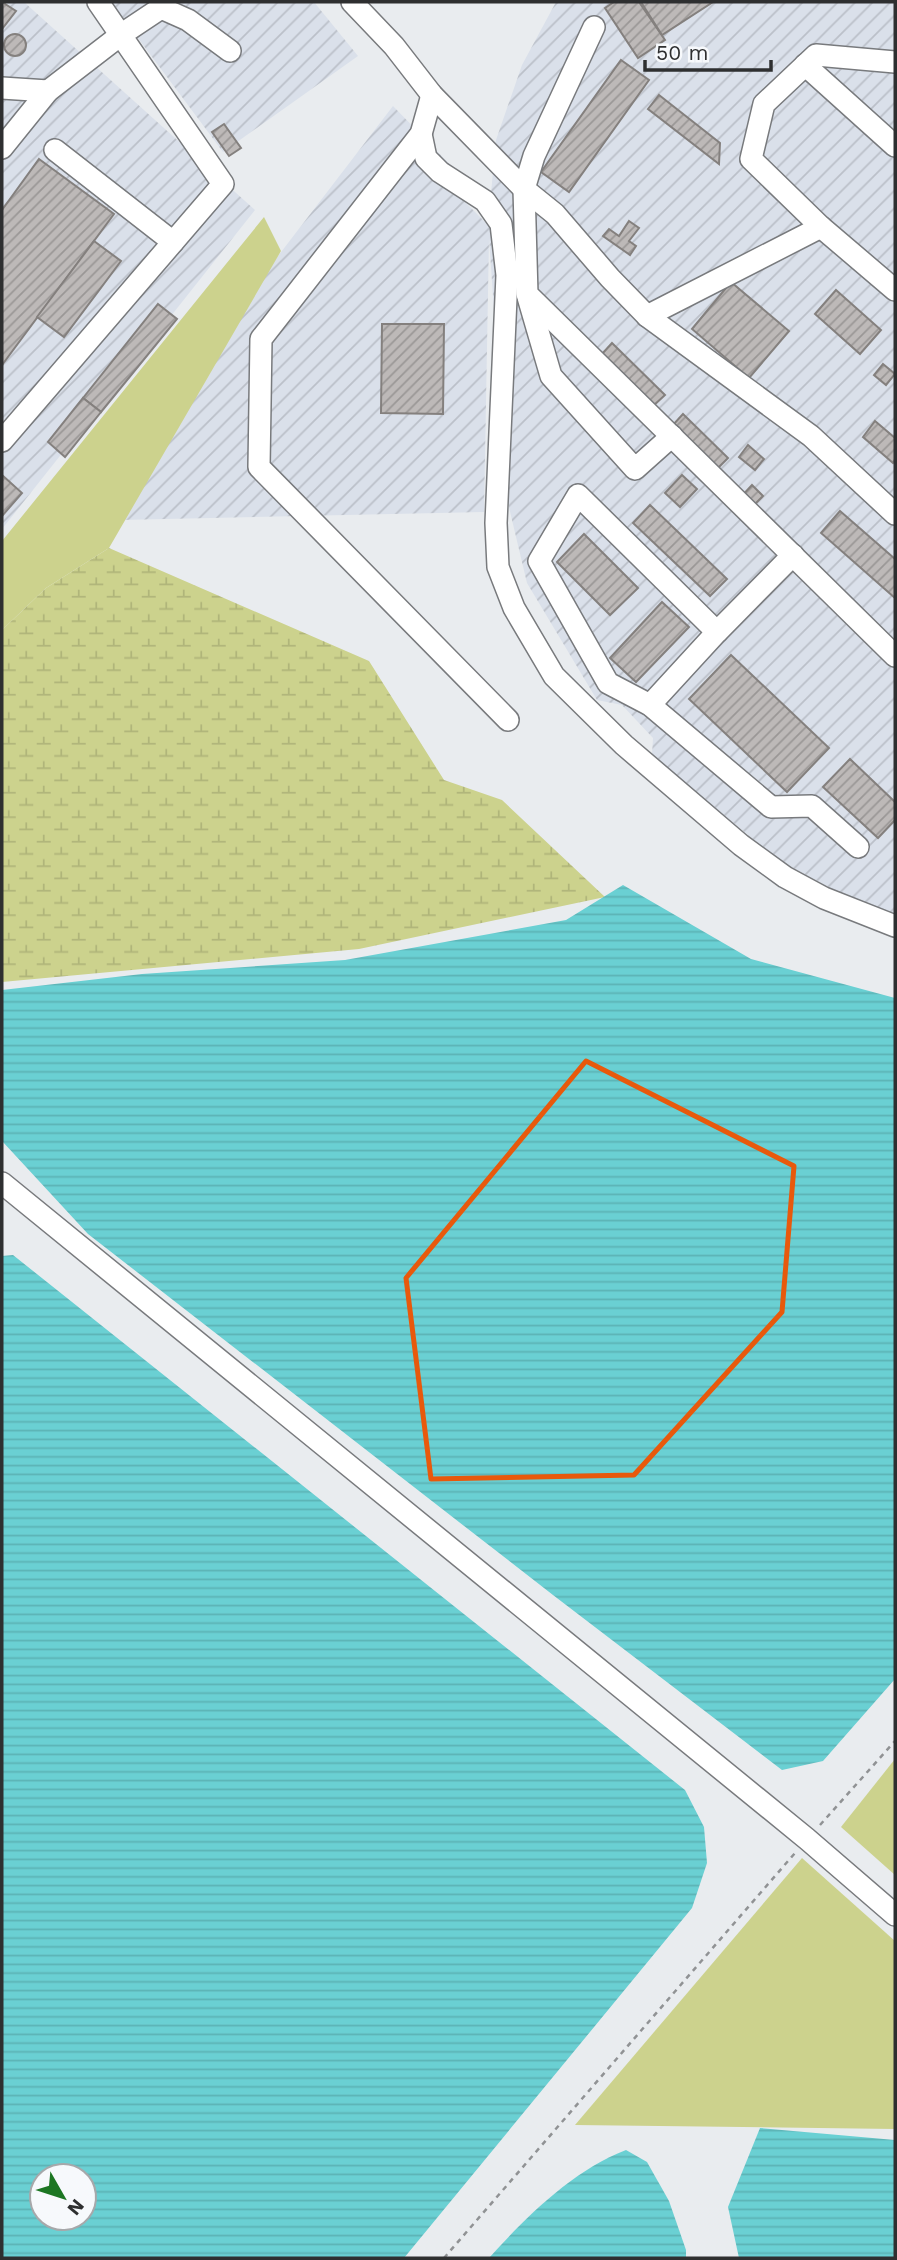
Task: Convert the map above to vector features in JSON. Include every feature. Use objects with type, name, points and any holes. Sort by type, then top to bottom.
[{"type":"lane","points":[[2,440],[223,184],[98,2]]},
{"type":"lane","points":[[352,2],[394,46],[432,94],[524,189],[555,214],[647,316],[810,436],[895,514]]},
{"type":"lane","points":[[2,148],[48,91],[122,34],[161,9],[188,20],[230,51]]},
{"type":"lane","points":[[594,27],[534,156],[524,189],[527,295],[551,376],[635,469],[671,436]]},
{"type":"lane","points":[[895,62],[816,55],[764,104],[751,159],[821,227],[895,290]]},
{"type":"lane","points":[[805,65],[895,146]]},
{"type":"lane","points":[[2,88],[48,91]]},
{"type":"lane","points":[[432,94],[421,134],[261,339],[259,467],[508,720]]},
{"type":"lane","points":[[421,134],[426,158],[440,172],[485,201],[501,224],[507,275],[496,523],[498,567],[514,608],[547,665],[554,676],[624,745],[741,845],[785,877],[824,898],[895,926]]},
{"type":"lane","points":[[55,150],[173,242]]},
{"type":"lane","points":[[647,316],[821,227]]},
{"type":"lane","points":[[527,295],[895,656]]},
{"type":"lane","points":[[717,632],[578,495],[539,561],[608,683],[650,705],[771,807],[812,806],[858,847]]},
{"type":"lane","points":[[650,705],[793,555]]},
{"type":"lane","points":[[2,1183],[807,1839],[895,1915]]},
{"type":"path","points":[[444,2258],[895,1741]]},
{"type":"highlighted area","points":[[586,1061],[794,1166],[782,1312],[634,1475],[431,1479],[406,1278]]},
{"type":"shaded area","points":[[2,2],[24,2],[255,210],[2,529]]},
{"type":"shaded area","points":[[111,2],[314,2],[358,56],[223,152]]},
{"type":"shaded area","points":[[556,2],[895,2],[895,917],[872,910],[778,860],[652,755],[653,738],[622,705],[597,700],[527,583],[507,499],[489,238],[484,512],[75,521],[393,106],[463,178],[457,194],[488,225],[496,140],[522,65]]},
{"type":"green space","points":[[264,217],[281,251],[109,548],[46,588],[2,630],[2,541]]},
{"type":"green space","points":[[109,548],[369,661],[444,780],[502,800],[605,897],[359,949],[2,982],[2,630],[46,588]]},
{"type":"green space","points":[[895,1759],[895,1875],[841,1827]]},
{"type":"green space","points":[[802,1858],[895,1941],[895,2129],[575,2125]]},
{"type":"water","points":[[623,885],[751,959],[895,998],[895,1679],[823,1761],[782,1770],[88,1234],[2,1141],[2,990],[142,974],[345,960],[566,920]]},
{"type":"water","points":[[13,1255],[685,1790],[704,1827],[707,1863],[692,1908],[404,2258],[2,2258],[2,1256]]},
{"type":"water","points":[[760,2128],[895,2140],[895,2258],[739,2258],[728,2207]]},
{"type":"water","points":[[626,2150],[647,2162],[669,2201],[686,2250],[686,2258],[489,2258],[519,2226],[569,2182]]},
{"type":"building","points":[[2,2],[16,11],[2,29]]},
{"type":"building","points":[[614,2],[639,2],[665,40],[638,58],[605,8]]},
{"type":"building","points":[[641,2],[713,2],[662,35]]},
{"type":"building","points":[[15,34],[23,37],[26,45],[23,53],[15,56],[7,53],[4,45],[7,37]]},
{"type":"building","points":[[621,60],[649,80],[569,192],[541,172]]},
{"type":"building","points":[[659,95],[720,143],[719,164],[648,109]]},
{"type":"building","points":[[224,124],[241,148],[229,156],[212,132]]},
{"type":"building","points":[[39,159],[114,214],[2,365],[2,210]]},
{"type":"building","points":[[629,221],[639,228],[629,241],[636,246],[630,255],[603,236],[609,229],[619,236]]},
{"type":"building","points":[[94,241],[121,261],[64,337],[37,317]]},
{"type":"building","points":[[731,282],[789,331],[749,378],[692,329]]},
{"type":"building","points":[[836,290],[881,330],[860,354],[815,314]]},
{"type":"building","points":[[158,304],[177,319],[101,412],[83,398]]},
{"type":"building","points":[[382,324],[444,324],[443,414],[381,413]]},
{"type":"building","points":[[612,343],[665,395],[653,406],[601,355]]},
{"type":"building","points":[[883,364],[895,374],[886,385],[874,375]]},
{"type":"building","points":[[83,398],[101,412],[65,457],[48,442]]},
{"type":"building","points":[[683,414],[728,458],[716,470],[672,426]]},
{"type":"building","points":[[875,421],[895,438],[893,463],[863,437]]},
{"type":"building","points":[[748,445],[764,459],[755,470],[739,457]]},
{"type":"building","points":[[2,475],[22,493],[2,516]]},
{"type":"building","points":[[682,475],[697,489],[680,507],[665,493]]},
{"type":"building","points":[[752,485],[763,496],[751,508],[740,498]]},
{"type":"building","points":[[650,505],[727,579],[710,596],[633,523]]},
{"type":"building","points":[[840,511],[895,559],[895,598],[821,533]]},
{"type":"building","points":[[584,534],[638,588],[610,615],[557,562]]},
{"type":"building","points":[[662,602],[689,627],[636,682],[610,658]]},
{"type":"building","points":[[731,655],[829,748],[787,792],[689,699]]},
{"type":"building","points":[[850,759],[895,802],[895,820],[878,838],[823,787]]}]
